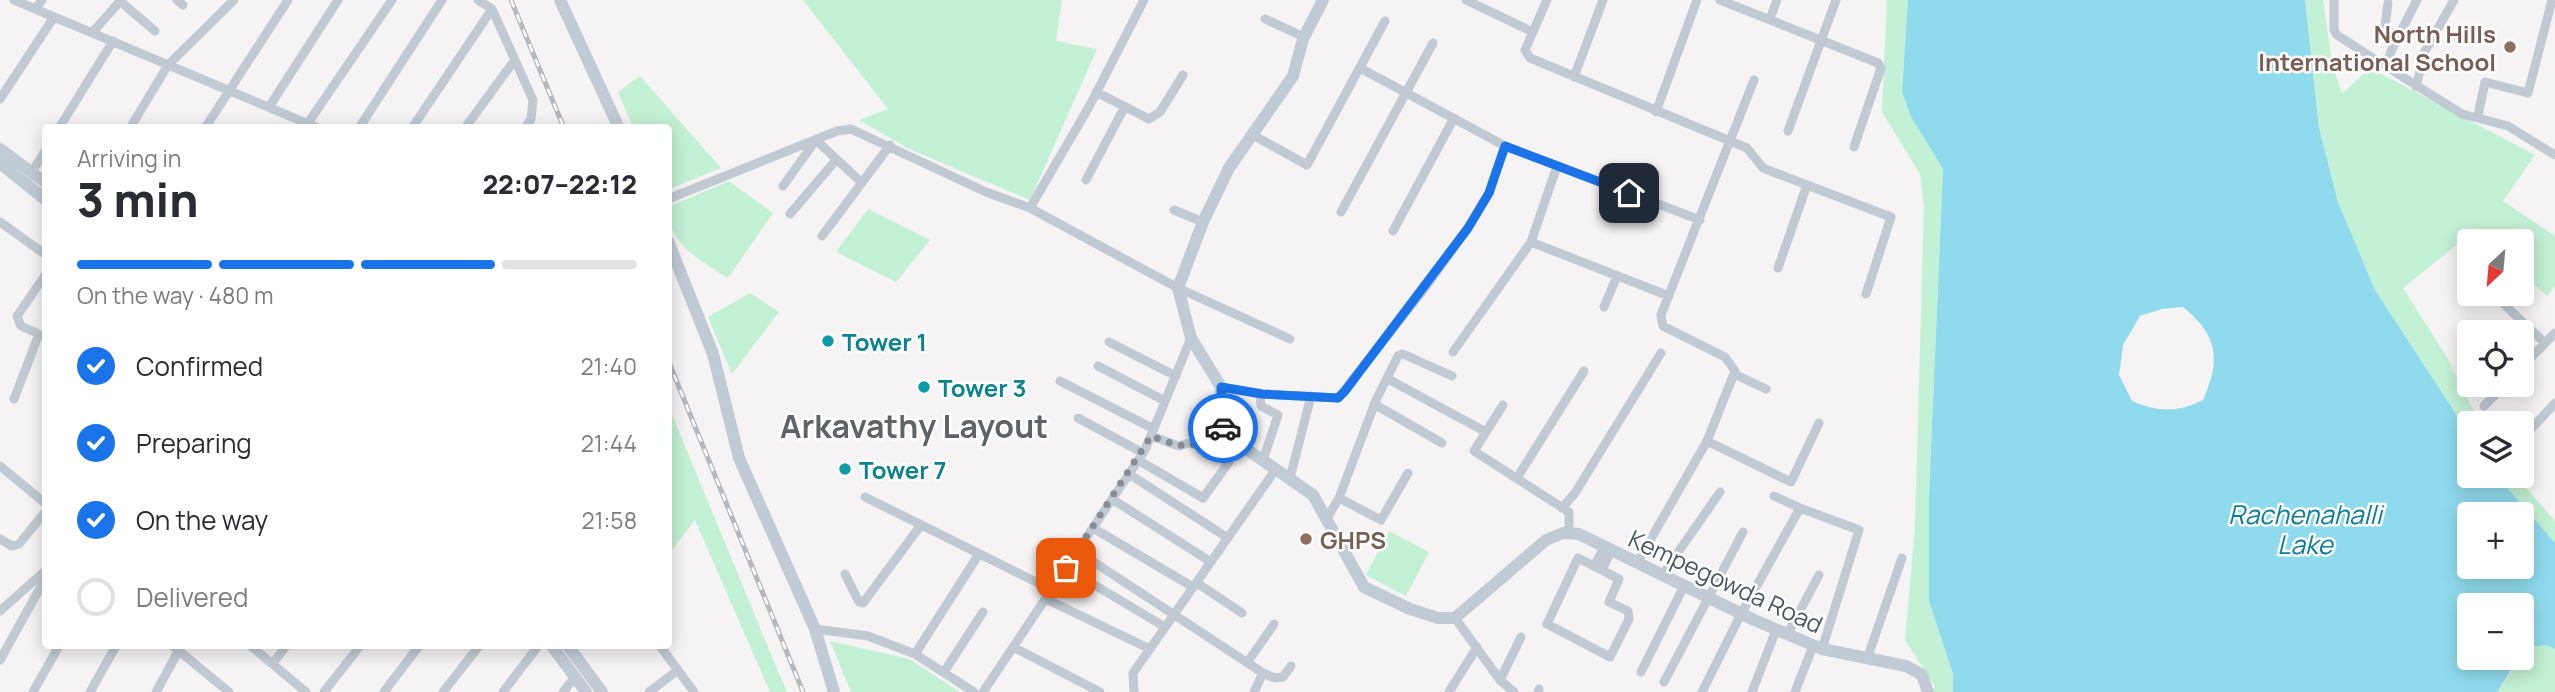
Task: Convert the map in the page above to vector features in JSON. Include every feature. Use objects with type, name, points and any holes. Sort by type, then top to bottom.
[{"type":"street","points":[[14,0],[229,90],[300,124],[392,0]]},
{"type":"street","points":[[35,9],[42,0]]},
{"type":"street","points":[[92,33],[121,0],[155,31]]},
{"type":"street","points":[[132,124],[168,65],[233,0]]},
{"type":"street","points":[[208,124],[288,0]]},
{"type":"street","points":[[268,107],[338,0]]},
{"type":"street","points":[[362,124],[442,0]]},
{"type":"street","points":[[478,0],[492,9],[533,100],[531,119],[528,124]]},
{"type":"street","points":[[560,0],[617,124]]},
{"type":"street","points":[[1030,208],[1096,92],[1144,0]]},
{"type":"street","points":[[1323,0],[1304,37],[1293,76],[1228,169],[1203,222],[1178,288],[1191,338],[1221,387],[1221,420],[1229,437],[1313,495],[1364,587],[1409,609],[1438,618],[1455,618],[1546,540],[1563,533],[1574,534],[1569,512],[1474,451],[1503,405]]},
{"type":"street","points":[[1466,0],[1533,32]]},
{"type":"street","points":[[1547,0],[1526,54],[1656,112],[1751,150],[1766,170],[1891,217],[1866,294]]},
{"type":"street","points":[[1574,77],[1603,0]]},
{"type":"street","points":[[1656,112],[1697,0]]},
{"type":"street","points":[[1720,0],[1878,63],[1881,68],[1854,147]]},
{"type":"street","points":[[1770,19],[1777,0]]},
{"type":"street","points":[[1788,131],[1836,0]]},
{"type":"street","points":[[2334,0],[2334,30],[2337,35],[2462,114],[2508,126],[2555,155]]},
{"type":"street","points":[[2387,67],[2396,40],[2417,0]]},
{"type":"street","points":[[2416,87],[2425,51],[2454,0]]},
{"type":"street","points":[[2477,116],[2485,82],[2528,93],[2552,0]]},
{"type":"street","points":[[2388,3],[2385,26],[2396,40]]},
{"type":"street","points":[[415,124],[492,9]]},
{"type":"street","points":[[0,99],[54,17]]},
{"type":"street","points":[[1265,19],[1304,37]]},
{"type":"street","points":[[1251,134],[1307,165],[1385,21]]},
{"type":"street","points":[[61,124],[113,41]]},
{"type":"street","points":[[1341,212],[1433,43]]},
{"type":"street","points":[[468,124],[514,61]]},
{"type":"street","points":[[1360,68],[1505,146],[1700,220]]},
{"type":"street","points":[[1096,92],[1149,119],[1156,117],[1183,75]]},
{"type":"street","points":[[1637,563],[1707,441],[1735,371],[1725,357],[1663,326],[1661,316],[1754,80]]},
{"type":"street","points":[[1086,180],[1124,108]]},
{"type":"street","points":[[1393,231],[1454,118]]},
{"type":"street","points":[[672,197],[816,139],[851,129],[986,192],[1030,208],[1178,288],[1290,339]]},
{"type":"street","points":[[816,139],[862,183]]},
{"type":"street","points":[[783,186],[816,139]]},
{"type":"street","points":[[822,236],[890,145]]},
{"type":"street","points":[[1221,387],[1260,393],[1338,398],[1468,228],[1489,193],[1505,146]]},
{"type":"street","points":[[0,149],[42,180]]},
{"type":"street","points":[[32,173],[42,157]]},
{"type":"street","points":[[790,214],[836,160]]},
{"type":"street","points":[[0,163],[42,197]]},
{"type":"street","points":[[1452,352],[1531,242],[1557,166]]},
{"type":"street","points":[[1778,268],[1807,185]]},
{"type":"street","points":[[1174,209],[1203,222]]},
{"type":"street","points":[[0,222],[42,252]]},
{"type":"street","points":[[1531,242],[1669,296]]},
{"type":"street","points":[[672,251],[713,354],[739,458],[816,629],[834,692]]},
{"type":"street","points":[[1604,307],[1617,276]]},
{"type":"street","points":[[14,399],[42,336],[22,326],[17,316],[42,280]]},
{"type":"street","points":[[2506,306],[2545,343]]},
{"type":"street","points":[[2534,355],[2555,333]]},
{"type":"street","points":[[983,692],[1140,456],[1191,338]]},
{"type":"street","points":[[1109,342],[1176,376]]},
{"type":"street","points":[[1562,508],[1575,493],[1661,353]]},
{"type":"street","points":[[1327,518],[1339,498],[1374,404],[1398,356],[1403,354],[1452,376]]},
{"type":"street","points":[[1098,366],[1165,401]]},
{"type":"street","points":[[1517,478],[1584,371]]},
{"type":"street","points":[[1734,374],[1766,389]]},
{"type":"street","points":[[1388,379],[1486,432]]},
{"type":"street","points":[[1060,381],[1179,446],[1189,443],[1222,452],[1229,457],[1229,462],[1203,498],[1078,418]]},
{"type":"street","points":[[1260,393],[1261,406],[1278,415],[1263,460]]},
{"type":"street","points":[[1290,478],[1311,396]]},
{"type":"street","points":[[2484,406],[2493,397]]},
{"type":"street","points":[[2534,426],[2555,403]]},
{"type":"street","points":[[1374,404],[1442,443]]},
{"type":"street","points":[[1707,441],[1791,482],[1819,423]]},
{"type":"street","points":[[1222,452],[1229,437]]},
{"type":"street","points":[[0,466],[42,501]]},
{"type":"street","points":[[1135,692],[1133,673],[1276,469]]},
{"type":"street","points":[[1339,498],[1381,520],[1408,473]]},
{"type":"street","points":[[1129,474],[1228,538]]},
{"type":"street","points":[[1663,574],[1720,492]]},
{"type":"street","points":[[1774,496],[1859,530],[1817,648],[1795,692]]},
{"type":"street","points":[[865,497],[979,554],[1150,649]]},
{"type":"street","points":[[1112,499],[1211,562]]},
{"type":"street","points":[[1702,692],[1741,614],[1800,508]]},
{"type":"street","points":[[0,539],[12,546],[19,544],[42,516]]},
{"type":"street","points":[[845,574],[859,602],[863,603],[921,525]]},
{"type":"street","points":[[1093,528],[1242,613]]},
{"type":"street","points":[[1664,682],[1743,532]]},
{"type":"street","name":"Kempegowda Road","points":[[1574,534],[1817,648],[1906,666],[1922,675],[1928,692]]},
{"type":"street","points":[[1598,568],[1607,549]]},
{"type":"street","points":[[1077,551],[1263,673],[1283,677],[1291,666]]},
{"type":"street","points":[[915,654],[979,554]]},
{"type":"street","points":[[1578,558],[1598,568],[1619,579],[1609,602],[1628,611],[1629,620],[1610,657],[1547,624],[1578,558]]},
{"type":"street","points":[[1867,659],[1902,558]]},
{"type":"street","points":[[1066,568],[1166,627]]},
{"type":"street","points":[[0,611],[42,574]]},
{"type":"street","points":[[1752,692],[1782,632],[1819,575]]},
{"type":"street","points":[[0,660],[42,584]]},
{"type":"street","points":[[1641,672],[1684,586]]},
{"type":"street","points":[[944,672],[983,612]]},
{"type":"street","points":[[1455,618],[1500,680],[1514,692]]},
{"type":"street","points":[[1247,663],[1274,624]]},
{"type":"street","points":[[816,629],[868,636],[915,654],[974,692]]},
{"type":"street","points":[[1500,680],[1521,637]]},
{"type":"street","points":[[1013,647],[1100,692]]},
{"type":"street","points":[[1449,692],[1477,647]]},
{"type":"street","points":[[33,692],[57,649]]},
{"type":"street","points":[[90,692],[114,649]]},
{"type":"street","points":[[156,692],[176,649]]},
{"type":"street","points":[[177,649],[229,692]]},
{"type":"street","points":[[255,649],[306,692]]},
{"type":"street","points":[[273,663],[284,649]]},
{"type":"street","points":[[324,692],[358,649]]},
{"type":"street","points":[[384,692],[417,649]]},
{"type":"street","points":[[443,692],[477,649]]},
{"type":"street","points":[[503,692],[536,649]]},
{"type":"street","points":[[554,649],[586,692]]},
{"type":"street","points":[[570,649],[602,692]]},
{"type":"street","points":[[662,649],[694,692]]},
{"type":"street","points":[[827,661],[842,692]]},
{"type":"street","points":[[649,692],[678,670]]},
{"type":"street","points":[[1254,692],[1263,673]]},
{"type":"street","points":[[563,692],[575,677]]},
{"type":"green space","points":[[803,0],[1062,0],[1056,41],[1097,49],[1030,200],[907,148],[859,120],[888,109]]},
{"type":"green space","points":[[1887,0],[1908,0],[1902,92],[1911,117],[1943,169],[1929,496],[1929,601],[1953,674],[1953,692],[1934,692],[1934,685],[1905,640],[1915,526],[1924,207],[1920,174],[1882,112]]},
{"type":"green space","points":[[2305,0],[2323,0],[2332,62],[2342,94],[2370,68],[2535,155],[2503,201],[2555,236],[2555,286],[2547,296],[2534,284],[2534,229],[2457,229],[2457,244],[2403,288],[2457,378],[2457,397],[2467,397],[2474,411],[2457,411],[2457,416],[2375,290],[2338,202],[2319,128]]},
{"type":"green space","points":[[640,76],[721,168],[672,188],[672,124],[631,124],[618,92]]},
{"type":"green space","points":[[729,181],[773,213],[728,278],[697,258],[673,232],[672,205]]},
{"type":"green space","points":[[868,209],[930,240],[896,282],[836,252]]},
{"type":"green space","points":[[750,293],[779,312],[732,374],[708,317]]},
{"type":"green space","points":[[672,415],[787,692],[770,692],[695,520],[672,550]]},
{"type":"green space","points":[[2507,488],[2526,488],[2555,521],[2555,543],[2534,519],[2534,502],[2520,502]]},
{"type":"green space","points":[[1389,531],[1429,552],[1406,596],[1366,575]]},
{"type":"green space","points":[[830,641],[909,659],[960,692],[851,692]]},
{"type":"green space","points":[[2546,645],[2555,649],[2555,692],[2497,692],[2513,670],[2534,670],[2534,647]]},
{"type":"water","name":"Rachenahalli Lake","points":[[1908,0],[2305,0],[2319,128],[2338,202],[2375,290],[2457,416],[2457,488],[2507,488],[2520,502],[2457,502],[2457,579],[2534,579],[2534,519],[2555,543],[2555,649],[2546,645],[2534,647],[2534,593],[2457,593],[2457,670],[2511,670],[2497,692],[1953,692],[1953,674],[1929,601],[1929,496],[1943,169],[1911,117],[1902,92]],"holes":[[[2183,307],[2195,317],[2213,349],[2212,373],[2203,400],[2176,409],[2150,407],[2132,401],[2119,375],[2123,345],[2140,316],[2162,309]]]},
{"type":"railway","points":[[511,0],[562,124]]},
{"type":"railway","points":[[672,370],[803,692]]},
{"type":"way so far","points":[[1066,568],[1143,453],[1151,436],[1179,446],[1189,443],[1222,452],[1229,437],[1223,428]]},
{"type":"place","name":"North Hills International School","points":[[2510,47]]},
{"type":"place","name":"Tower 1","points":[[828,341]]},
{"type":"place","name":"Tower 3","points":[[924,387]]},
{"type":"place","name":"Tower 7","points":[[845,469]]},
{"type":"place","name":"GHPS","points":[[1306,539]]},
{"type":"district","name":"Arkavathy Layout","points":[[914,426]]},
{"type":"route","points":[[1223,428],[1221,387],[1262,394],[1338,398],[1422,292],[1468,228],[1489,193],[1505,146],[1629,193]]}]
